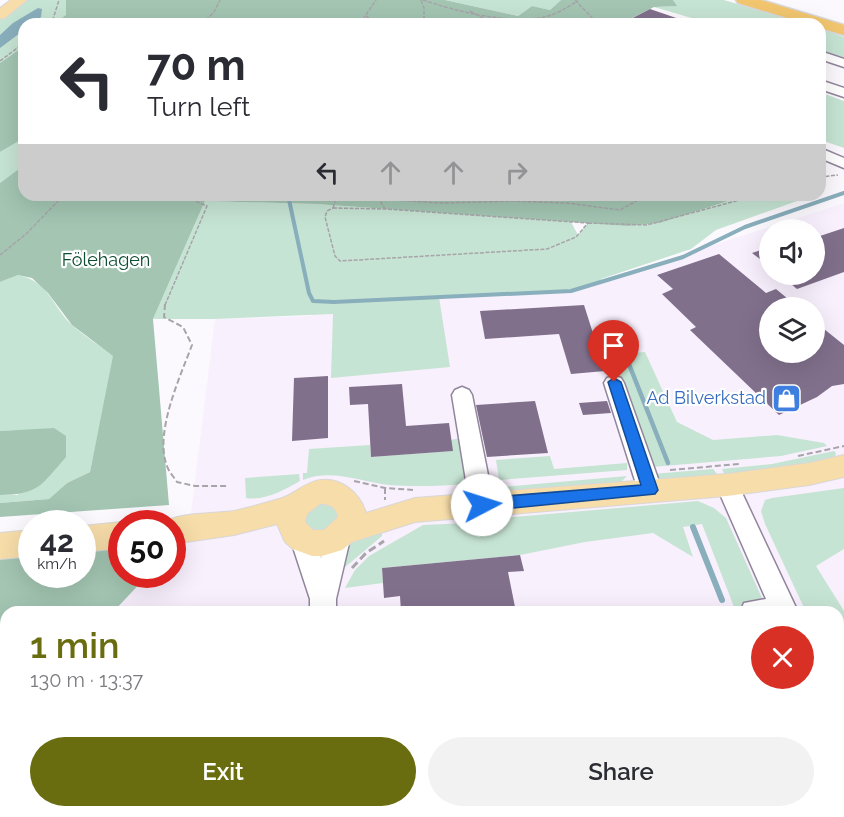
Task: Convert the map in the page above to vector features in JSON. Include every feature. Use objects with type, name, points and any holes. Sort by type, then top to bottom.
[{"type":"highway","points":[[744,0],[804,18]]},
{"type":"highway","points":[[767,0],[844,23]]},
{"type":"highway","points":[[826,25],[844,30]]},
{"type":"main road","points":[[0,7],[9,0]]},
{"type":"main road","points":[[0,15],[20,0]]},
{"type":"main road","points":[[186,523],[234,524],[319,544],[342,536],[386,505],[417,500],[482,505],[647,481],[727,485],[809,474],[844,466]]},
{"type":"main road","points":[[345,490],[386,505]]},
{"type":"main road","points":[[300,538],[291,522],[296,507],[302,500],[321,492],[340,496],[345,490]]},
{"type":"main road","points":[[342,536],[352,517],[345,490]]},
{"type":"main road","points":[[234,524],[296,507]]},
{"type":"main road","points":[[0,546],[18,544]]},
{"type":"street","points":[[826,57],[844,63]]},
{"type":"street","points":[[826,86],[844,93]]},
{"type":"street","points":[[826,155],[843,164]]},
{"type":"street","points":[[614,382],[647,481]]},
{"type":"street","points":[[462,395],[482,505]]},
{"type":"street","points":[[727,485],[783,606]]},
{"type":"street","points":[[323,605],[342,536]]},
{"type":"street","points":[[300,538],[323,605]]},
{"type":"path","points":[[53,18],[60,0]]},
{"type":"path","points":[[210,18],[220,0]]},
{"type":"path","points":[[369,18],[366,16],[376,0]]},
{"type":"path","points":[[423,18],[422,0],[469,11],[525,18],[543,17],[560,12],[577,0],[593,18]]},
{"type":"path","points":[[469,11],[482,18]]},
{"type":"path","points":[[0,61],[18,48]]},
{"type":"path","points":[[826,174],[843,164]]},
{"type":"path","points":[[0,255],[26,234],[58,201]]},
{"type":"path","points":[[195,201],[207,206],[165,304],[164,317],[183,327],[192,345],[164,432],[166,465],[177,482],[195,486],[227,486]]},
{"type":"path","points":[[333,208],[335,201]]},
{"type":"path","points":[[380,201],[385,209]]},
{"type":"path","points":[[410,201],[567,203],[620,210],[636,201]]},
{"type":"path","points":[[588,223],[576,237],[546,249],[340,261],[335,256],[325,217],[327,212],[333,208],[385,209],[588,223],[627,226],[660,223],[728,201]]},
{"type":"path","points":[[789,458],[844,446]]},
{"type":"path","points":[[647,481],[745,463]]},
{"type":"path","points":[[345,490],[386,505],[417,500]]},
{"type":"path","points":[[347,573],[366,553],[391,536],[386,505]]},
{"type":"shaded area","points":[[844,203],[844,606],[119,606],[136,588],[186,588],[186,532],[189,529],[215,319],[311,316],[313,301],[571,291],[759,230],[759,285],[825,285],[825,219],[794,219]]},
{"type":"green space","points":[[25,0],[66,0],[67,15],[63,18],[18,18],[18,50],[0,63],[0,19]]},
{"type":"green space","points":[[66,0],[445,0],[518,16],[532,6],[550,10],[561,0],[673,0],[677,6],[654,7],[632,18],[62,18],[66,15]]},
{"type":"green space","points":[[445,0],[561,0],[550,10],[532,6],[518,16]]},
{"type":"green space","points":[[673,0],[724,0],[786,18],[692,18],[654,7],[676,6]]},
{"type":"green space","points":[[826,31],[844,37],[844,62],[826,56]]},
{"type":"green space","points":[[18,50],[18,142],[0,152],[0,63]]},
{"type":"green space","points":[[826,94],[844,101],[844,148],[826,142]]},
{"type":"green space","points":[[18,142],[18,170],[0,183],[0,152]]},
{"type":"green space","name":"Fölehagen","points":[[18,170],[18,201],[205,201],[153,319],[169,505],[96,510],[18,510],[18,516],[0,517],[0,503],[49,499],[67,483],[90,472],[113,356],[72,325],[48,293],[32,278],[18,275],[0,282],[0,183]]},
{"type":"green space","points":[[205,201],[316,204],[571,222],[578,235],[588,223],[627,226],[660,223],[728,201],[797,201],[716,230],[691,249],[601,279],[602,282],[542,293],[439,297],[450,367],[331,378],[333,314],[153,319]]},
{"type":"green space","name":"Fölehagen","points":[[205,201],[728,201],[660,223],[627,226],[316,204]]},
{"type":"green space","points":[[18,275],[37,283],[72,325],[114,356],[90,472],[67,483],[49,499],[0,503],[0,495],[18,495],[25,430],[0,431],[0,282]]},
{"type":"green space","points":[[645,352],[677,422],[713,440],[777,435],[824,443],[827,446],[781,456],[652,467],[612,355]]},
{"type":"green space","points":[[54,428],[66,436],[66,457],[39,486],[23,493],[0,495],[0,431]]},
{"type":"green space","points":[[461,438],[468,484],[389,485],[324,475],[303,480],[303,473],[307,473],[309,449],[370,445],[371,457],[452,451],[451,440]]},
{"type":"green space","points":[[834,451],[835,458],[795,467],[724,474],[722,469],[772,464]]},
{"type":"green space","points":[[550,456],[554,469],[627,463],[627,470],[499,480],[496,460]]},
{"type":"green space","points":[[713,469],[718,475],[662,480],[652,474]]},
{"type":"green space","points":[[299,474],[300,481],[281,491],[260,498],[246,498],[245,478]]},
{"type":"green space","points":[[627,476],[620,483],[503,492],[501,489],[501,487]]},
{"type":"green space","points":[[844,488],[844,549],[816,566],[841,606],[803,606],[761,511],[765,500]]},
{"type":"green space","points":[[698,501],[714,508],[726,518],[762,598],[754,605],[734,606],[702,524],[683,527],[693,557],[653,533],[585,542],[520,555],[382,568],[383,583],[345,588],[355,570],[369,556],[423,525],[491,522],[503,518]]},
{"type":"green space","points":[[323,503],[334,506],[340,515],[338,525],[316,534],[304,523],[305,513]]},
{"type":"green space","points":[[382,530],[382,536],[344,568],[337,580],[349,544]]},
{"type":"green space","points":[[108,536],[108,588],[136,588],[119,606],[0,606],[0,546],[18,544],[18,588],[96,588],[96,538]]},
{"type":"water","points":[[38,8],[42,9],[40,18],[21,18]]},
{"type":"water","points":[[18,20],[18,34],[0,48],[0,35]]},
{"type":"building","points":[[650,9],[676,18],[633,18]]},
{"type":"building","points":[[844,228],[844,272],[825,279],[825,234]]},
{"type":"building","points":[[759,251],[759,258],[752,253]]},
{"type":"building","points":[[719,254],[766,293],[776,289],[786,297],[759,297],[759,363],[825,363],[825,330],[844,345],[844,384],[832,386],[817,397],[779,415],[690,330],[696,327],[662,294],[673,289],[657,275]]},
{"type":"building","points":[[792,285],[808,285],[797,289]]},
{"type":"building","points":[[584,305],[605,371],[571,374],[559,334],[485,339],[480,311]]},
{"type":"building","points":[[328,376],[328,438],[292,441],[294,378]]},
{"type":"building","points":[[402,384],[406,426],[449,423],[453,451],[371,457],[368,404],[350,405],[349,387]]},
{"type":"building","points":[[535,401],[548,453],[487,457],[476,405]]},
{"type":"building","points":[[607,401],[611,413],[583,415],[579,403]]},
{"type":"building","points":[[520,555],[524,571],[508,572],[515,606],[401,606],[400,596],[384,598],[382,568]]},
{"type":"waterway","points":[[826,199],[844,193]]},
{"type":"waterway","points":[[289,201],[309,293],[313,301],[334,302],[571,291],[683,257],[745,227],[821,201]]},
{"type":"waterway","points":[[625,354],[668,463]]},
{"type":"waterway","points":[[693,527],[722,600]]},
{"type":"place","name":"Ad Bilverkstad","points":[[787,398]]},
{"type":"route","points":[[482,505],[650,490],[614,382]]}]
